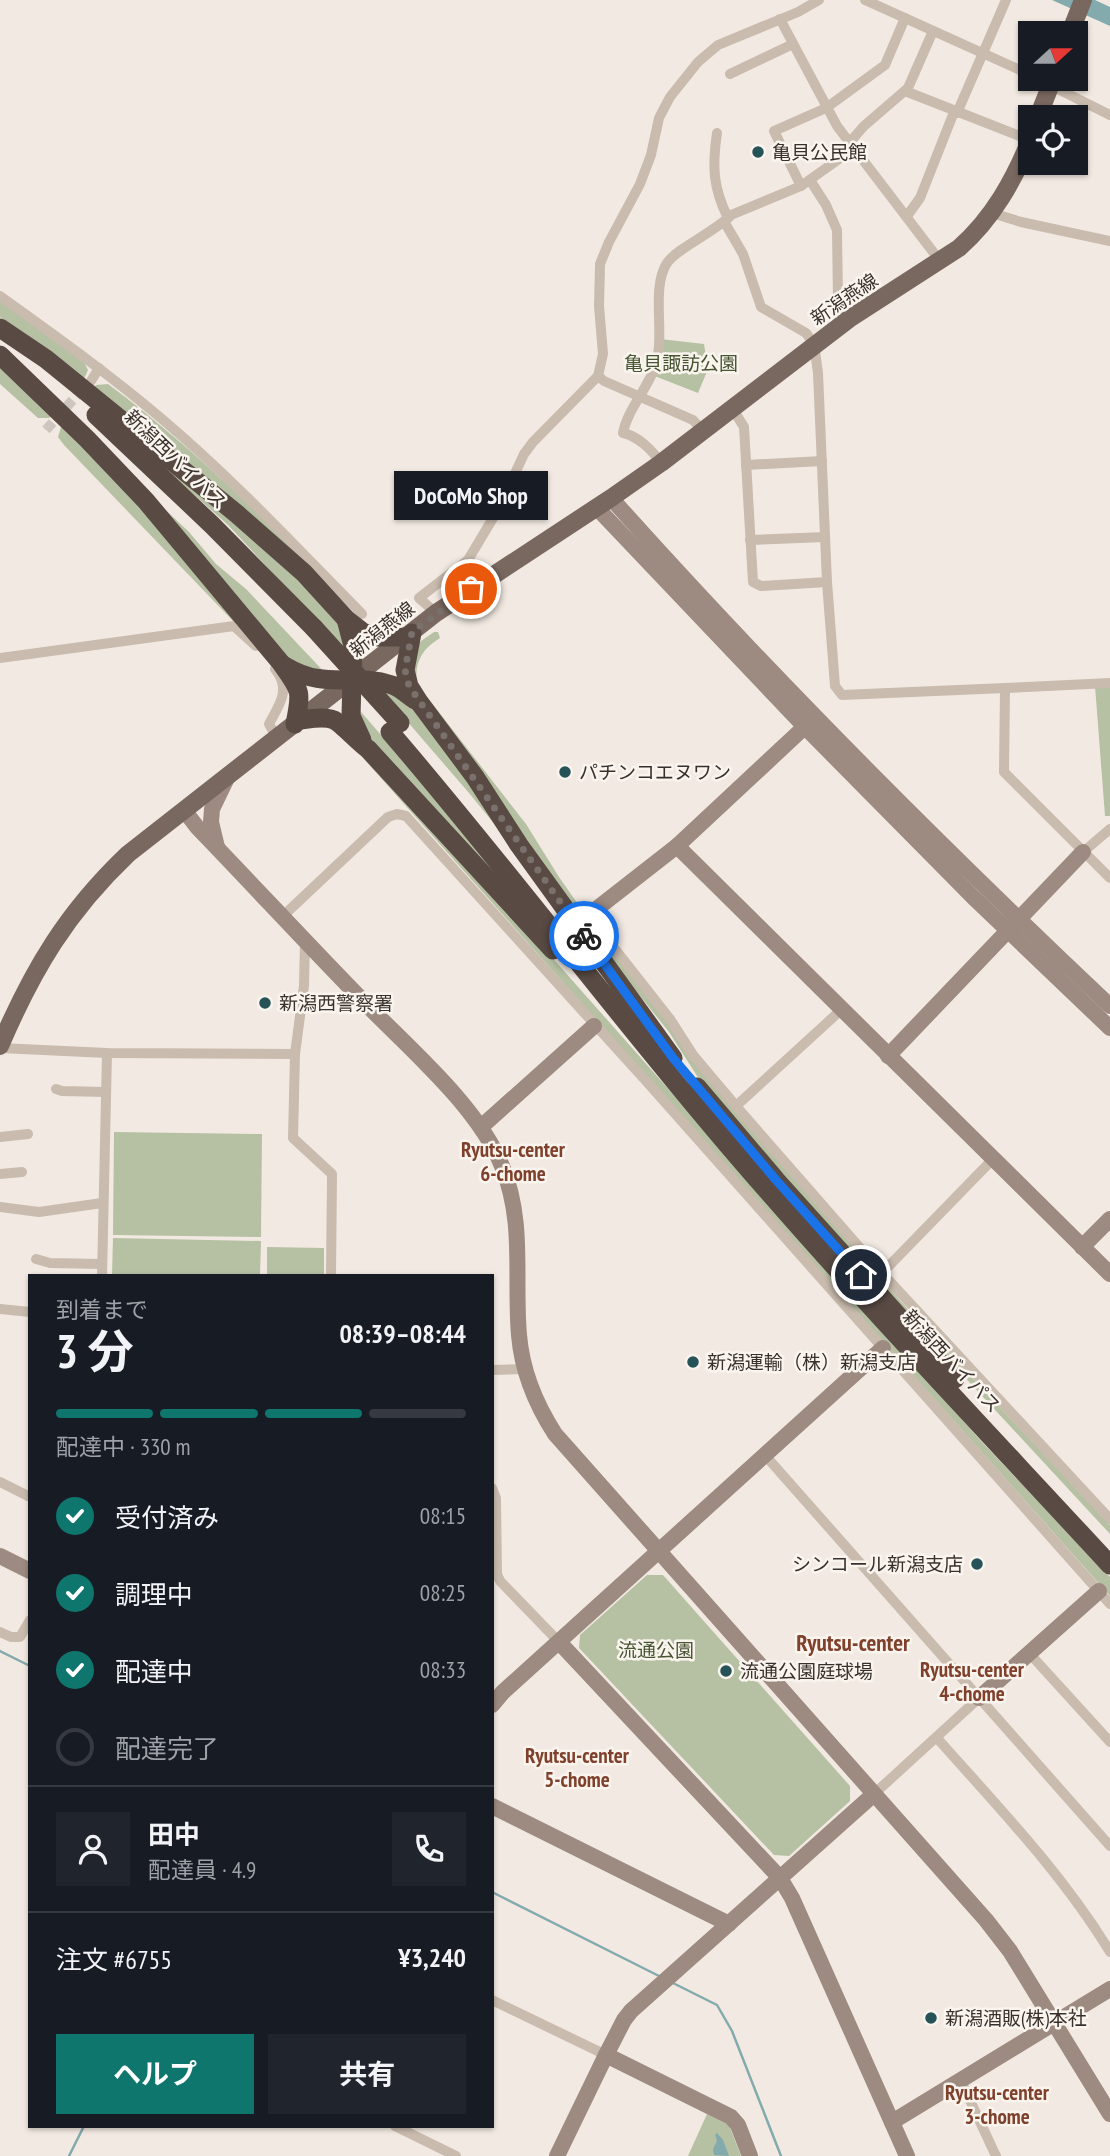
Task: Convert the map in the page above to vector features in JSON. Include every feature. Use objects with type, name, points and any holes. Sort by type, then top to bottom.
[{"type":"highway","points":[[0,330],[46,359],[237,514],[354,617],[371,636],[410,635],[405,670],[409,686],[475,777],[669,1063]]},
{"type":"highway","name":"新潟西バイパス","points":[[0,330],[164,478],[309,633],[395,728],[465,821],[669,1063],[912,1333],[1110,1545]]},
{"type":"highway","name":"新潟西バイパス","points":[[0,349],[88,426],[309,633]]},
{"type":"highway","points":[[0,355],[95,447],[146,501],[281,663],[296,683],[299,692],[297,722],[324,719],[336,721],[352,738],[368,749],[494,883],[572,971],[669,1063]]},
{"type":"highway","points":[[354,617],[351,716],[368,749]]},
{"type":"highway","points":[[281,663],[313,679],[390,684],[419,702]]},
{"type":"highway","name":"新潟西バイパス","points":[[669,1063],[765,1188],[902,1342],[1110,1565]]},
{"type":"main road","points":[[1074,21],[1083,0]]},
{"type":"main road","name":"新潟燕線","points":[[0,1047],[20,1000],[40,963],[93,889],[128,854],[436,613],[604,503],[661,463],[814,344],[940,261],[974,234],[992,213],[1018,166]]},
{"type":"street","points":[[436,613],[419,598],[468,560],[499,508],[524,454],[598,376],[603,354],[599,306],[600,264],[645,171],[659,118],[670,97],[698,62],[718,46],[819,0]]},
{"type":"street","points":[[865,0],[1018,69]]},
{"type":"street","points":[[907,216],[920,198],[1006,0]]},
{"type":"street","points":[[849,319],[838,301],[837,230],[827,205],[806,183],[774,131],[826,108],[884,65],[905,18]]},
{"type":"street","points":[[780,19],[826,108],[851,146],[940,261]]},
{"type":"street","points":[[661,463],[653,451],[623,433],[659,353],[660,284],[665,265],[754,204],[806,183],[851,146],[864,126],[905,90],[933,31]]},
{"type":"street","points":[[730,74],[793,44]]},
{"type":"street","points":[[905,90],[1018,135]]},
{"type":"street","points":[[1066,91],[1110,115]]},
{"type":"street","points":[[717,133],[713,163],[718,197],[743,254],[761,307],[806,333],[814,344],[818,373],[827,582],[835,686],[842,695],[1110,683]]},
{"type":"street","points":[[992,213],[1110,241]]},
{"type":"street","points":[[0,296],[73,347],[163,420],[218,470],[354,617]]},
{"type":"street","points":[[91,381],[99,368]]},
{"type":"street","points":[[598,376],[693,420],[703,431]]},
{"type":"street","points":[[732,408],[744,427],[752,577],[757,584],[827,582]]},
{"type":"street","points":[[746,465],[822,461]]},
{"type":"street","points":[[604,503],[699,597],[810,722],[1014,926],[1110,1028]]},
{"type":"street","points":[[750,540],[825,537]]},
{"type":"street","points":[[468,560],[488,578]]},
{"type":"street","points":[[0,658],[234,626],[279,673],[283,694],[281,704],[269,724],[277,738]]},
{"type":"street","points":[[1005,688],[1004,772],[1110,878]]},
{"type":"street","points":[[810,722],[677,846],[590,914],[670,1018],[693,1055],[882,1272],[1110,1519]]},
{"type":"street","points":[[217,847],[211,816],[228,778]]},
{"type":"street","points":[[184,810],[481,1127],[502,1165],[517,1221],[519,1332],[525,1369],[536,1401],[555,1434],[986,1920],[1010,1951],[1110,2114]]},
{"type":"street","points":[[283,916],[388,817],[402,814],[1110,1604]]},
{"type":"street","points":[[888,1056],[1083,852],[1110,829]]},
{"type":"street","points":[[677,846],[1110,1274]]},
{"type":"street","points":[[1014,926],[1110,1006]]},
{"type":"street","points":[[305,941],[304,985],[295,1054],[293,1138],[332,1174],[331,1274]]},
{"type":"street","points":[[736,1105],[841,1010]]},
{"type":"street","points":[[481,1127],[594,1026]]},
{"type":"street","points":[[0,1047],[107,1054],[295,1054]]},
{"type":"street","points":[[36,1259],[102,1270],[107,1054]]},
{"type":"street","points":[[56,1089],[106,1092]]},
{"type":"street","points":[[0,1137],[28,1134]]},
{"type":"street","points":[[882,1272],[993,1159]]},
{"type":"street","points":[[0,1174],[22,1172]]},
{"type":"street","points":[[0,1207],[39,1212],[102,1203]]},
{"type":"street","points":[[1082,1247],[1110,1219]]},
{"type":"street","points":[[0,1310],[28,1312]]},
{"type":"street","points":[[494,1703],[883,1348]]},
{"type":"street","points":[[494,1370],[525,1369]]},
{"type":"street","points":[[764,1454],[1110,1846]]},
{"type":"street","points":[[0,1482],[28,1496]]},
{"type":"street","points":[[494,1493],[496,1583],[559,1642],[780,1878],[792,1898],[907,2156]]},
{"type":"street","points":[[0,1556],[28,1570]]},
{"type":"street","points":[[557,2156],[624,2020],[1099,1591]]},
{"type":"street","points":[[0,1632],[11,1637],[20,1637],[28,1623]]},
{"type":"street","points":[[1030,1654],[1110,1742]]},
{"type":"street","points":[[937,1738],[1046,1860],[1110,1952]]},
{"type":"street","points":[[494,1807],[729,1924]]},
{"type":"street","points":[[891,2122],[1110,1989]]},
{"type":"street","points":[[494,2001],[731,2117],[750,2156]]},
{"type":"street","points":[[961,2081],[996,2156]]},
{"type":"street","points":[[399,2128],[456,2156]]},
{"type":"green space","points":[[0,301],[84,362],[88,370],[83,381],[0,317]]},
{"type":"green space","name":"亀貝諏訪公園","points":[[660,339],[704,344],[708,369],[698,393],[652,375]]},
{"type":"green space","points":[[0,368],[53,415],[49,418],[38,418],[0,384]]},
{"type":"green space","points":[[108,384],[169,432],[227,484],[337,595],[92,389],[96,385]]},
{"type":"green space","points":[[62,424],[127,488],[280,670],[64,445],[58,437]]},
{"type":"green space","points":[[115,462],[189,532],[216,564],[246,589],[328,676],[296,667]]},
{"type":"green space","points":[[162,466],[237,520],[342,623],[349,655],[228,525]]},
{"type":"green space","points":[[438,632],[440,638],[428,647],[418,663],[417,684],[526,824],[594,927],[744,1122],[905,1306],[1110,1525],[1110,1534],[910,1318],[699,1079],[669,1032],[620,971],[414,683],[408,660],[421,641]]},
{"type":"green space","points":[[375,684],[404,694],[526,863],[469,793]]},
{"type":"green space","points":[[1095,686],[1110,686],[1110,816],[1105,816]]},
{"type":"green space","points":[[355,705],[434,796],[535,921],[361,728]]},
{"type":"green space","points":[[347,740],[518,919],[982,1442],[1110,1577],[1110,1596]]},
{"type":"green space","points":[[114,1132],[262,1134],[261,1237],[113,1235]]},
{"type":"green space","points":[[113,1238],[261,1241],[260,1274],[112,1274]]},
{"type":"green space","points":[[267,1247],[324,1248],[324,1274],[267,1274]]},
{"type":"green space","name":"流通公園","points":[[647,1575],[663,1575],[850,1786],[850,1801],[789,1856],[774,1855],[579,1648],[580,1635]]},
{"type":"green space","points":[[707,2114],[729,2125],[741,2156],[688,2156]]},
{"type":"water","points":[[1052,0],[1095,0],[1110,7],[1110,26]]},
{"type":"water","points":[[717,2133],[723,2140],[729,2156],[714,2155]]},
{"type":"waterway","points":[[0,1651],[28,1665]]},
{"type":"waterway","points":[[494,1893],[661,1977]]},
{"type":"waterway","points":[[673,1983],[717,2005],[732,2031],[781,2156]]},
{"type":"waterway","points":[[69,2156],[83,2128]]},
{"type":"tunnel","points":[[46,430],[86,385]]},
{"type":"way so far","points":[[471,589],[412,632],[405,663],[406,678],[419,702],[475,777],[519,845],[584,936]]},
{"type":"place","name":"亀貝公民館","points":[[758,152]]},
{"type":"place","name":"DoCoMo Shop","points":[[471,589]]},
{"type":"place","name":"パチンコエヌワン","points":[[565,772]]},
{"type":"place","name":"新潟西警察署","points":[[265,1003]]},
{"type":"place","name":"新潟運輸（株）新潟支店","points":[[693,1362]]},
{"type":"place","name":"シンコール新潟支店","points":[[977,1564]]},
{"type":"place","name":"流通公園庭球場","points":[[726,1671]]},
{"type":"place","name":"新潟酒販(株)本社","points":[[931,2018]]},
{"type":"district","name":"Ryutsu-center 6-chome","points":[[513,1162]]},
{"type":"district","name":"Ryutsu-center","points":[[853,1643]]},
{"type":"district","name":"Ryutsu-center 4-chome","points":[[972,1682]]},
{"type":"district","name":"Ryutsu-center 5-chome","points":[[577,1768]]},
{"type":"district","name":"Ryutsu-center 3-chome","points":[[997,2105]]},
{"type":"route","points":[[584,936],[673,1058],[861,1275]]}]
